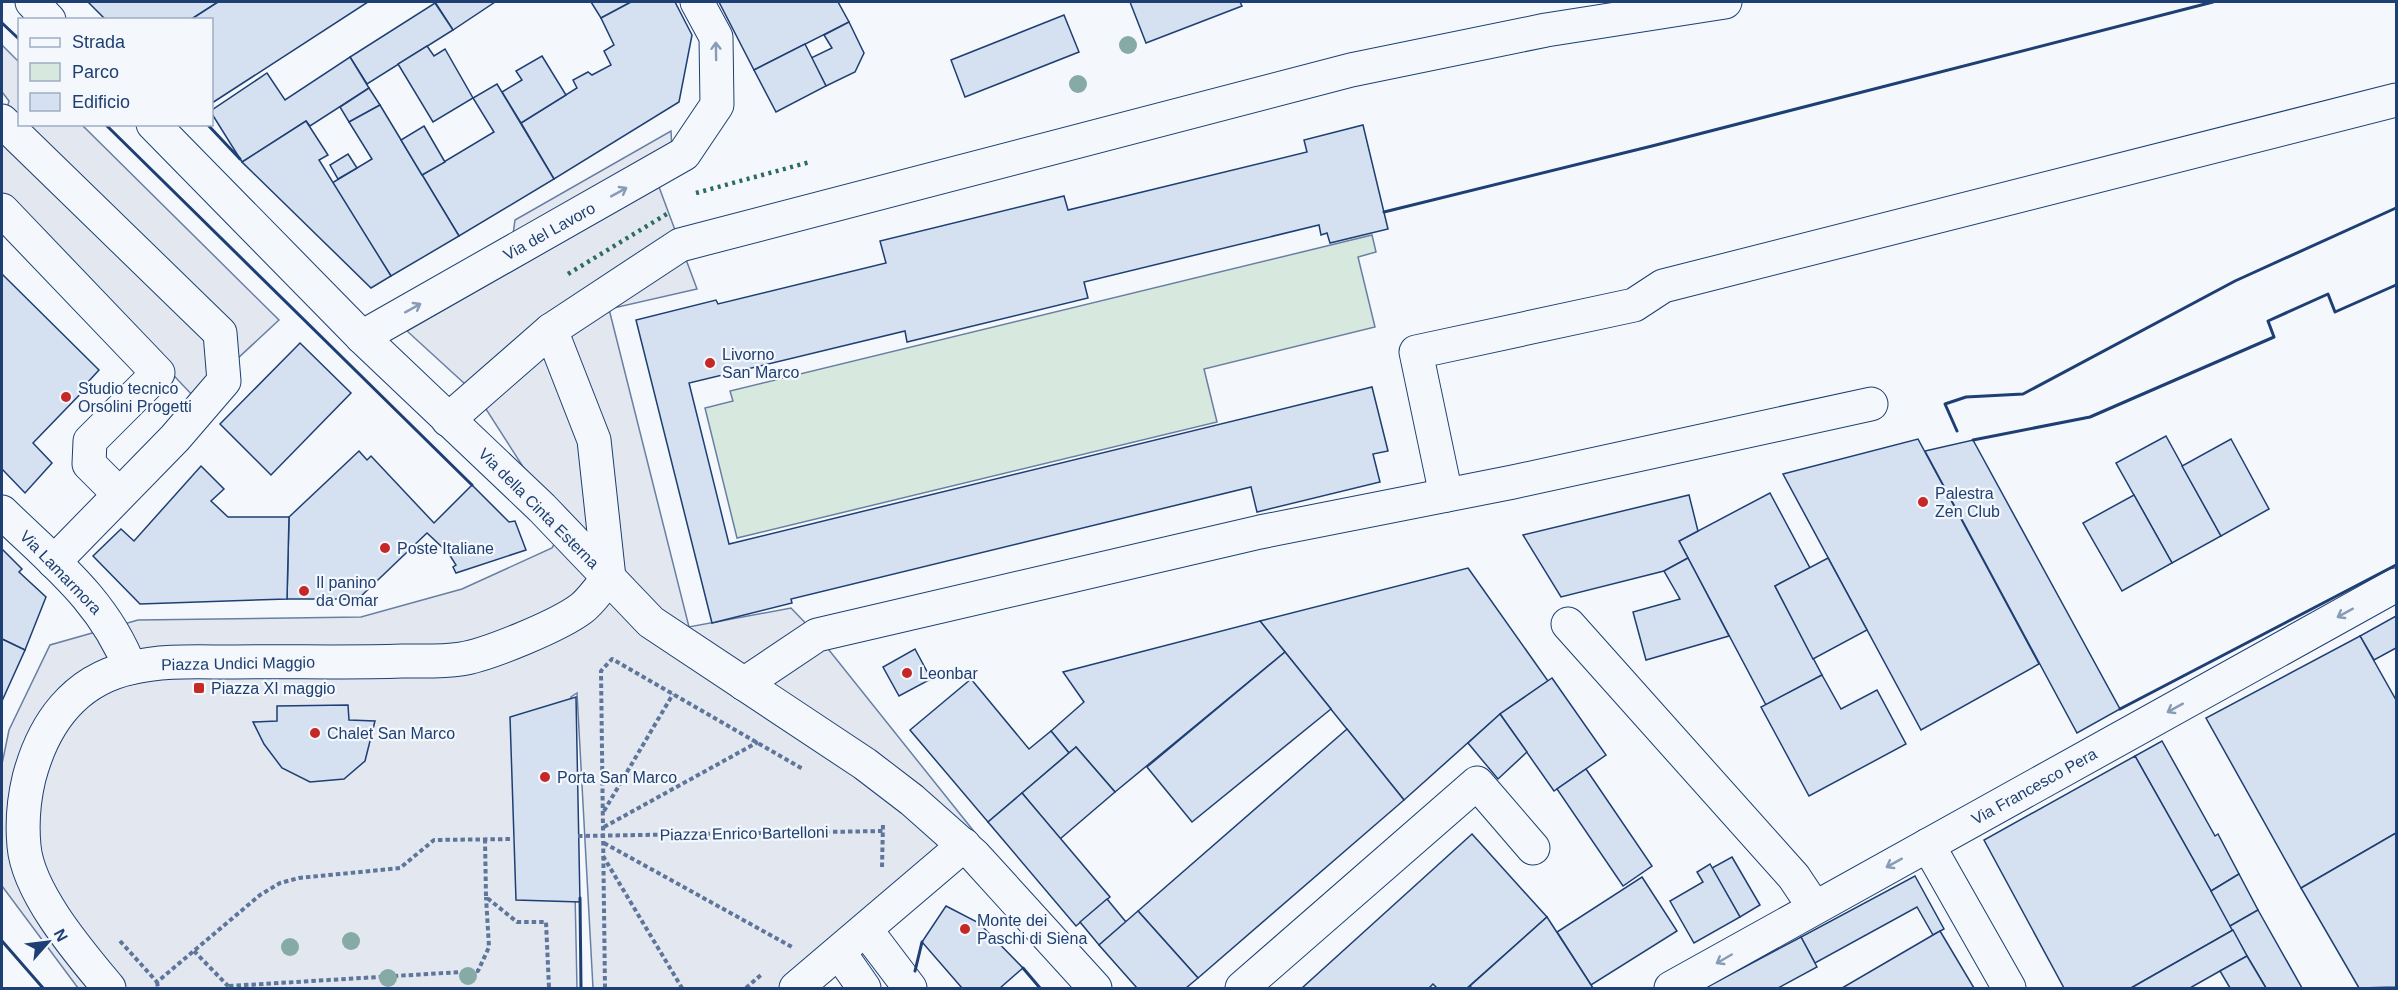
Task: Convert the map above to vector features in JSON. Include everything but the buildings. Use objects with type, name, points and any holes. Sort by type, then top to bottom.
[{"type":"street","points":[[32,2],[47,18]]},
{"type":"street","name":"Via del Lavoro","points":[[362,337],[684,154],[717,105],[716,38],[698,2]]},
{"type":"street","points":[[448,420],[550,330],[680,245],[1351,70],[1546,30],[1725,2]]},
{"type":"street","points":[[1446,495],[1416,352],[1634,305],[1663,286],[2397,100]]},
{"type":"street","points":[[2,121],[220,333],[224,381],[175,438],[54,562]]},
{"type":"street","name":"Via della Cinta Esterna","points":[[155,126],[362,337],[542,508],[651,622],[865,764],[912,800],[964,845],[1095,988]]},
{"type":"street","points":[[2,210],[158,373],[90,441],[89,464],[119,494]]},
{"type":"street","points":[[550,330],[594,440],[609,578]]},
{"type":"street","points":[[744,684],[817,635],[1260,532],[1446,495],[1871,404]]},
{"type":"street","name":"Via Lamarmora","points":[[2,512],[83,591],[105,618],[121,645],[130,668]]},
{"type":"street","name":"Piazza Undici Maggio","points":[[109,988],[54,916],[13,847],[34,759],[53,719],[65,705],[94,682],[130,668],[177,662],[354,663],[461,659],[513,642],[560,621],[583,608],[609,578]]},
{"type":"street","name":"Via Francesco Pera","points":[[1671,988],[2397,585]]},
{"type":"street","points":[[1568,624],[1794,877],[1814,907]]},
{"type":"street","points":[[1242,988],[1477,783],[1533,848]]},
{"type":"street","points":[[1928,844],[2009,988]]},
{"type":"street","points":[[796,988],[964,845]]},
{"type":"street","points":[[866,930],[910,988]]},
{"type":"street","points":[[839,952],[864,988]]},
{"type":"path","points":[[605,988],[601,671],[612,659],[808,772]]},
{"type":"path","points":[[603,811],[673,694]]},
{"type":"path","points":[[603,827],[759,742]]},
{"type":"path","points":[[882,867],[883,822]]},
{"type":"path","name":"Piazza Enrico Bartelloni","points":[[578,836],[884,831]]},
{"type":"path","points":[[157,982],[260,895],[280,883],[299,878],[400,868],[434,840],[514,838]]},
{"type":"path","points":[[194,951],[229,987],[478,971],[489,947],[485,839]]},
{"type":"path","points":[[603,843],[793,947],[785,954]]},
{"type":"path","points":[[603,855],[682,988]]},
{"type":"path","points":[[486,897],[517,922],[546,922],[549,988]]},
{"type":"path","points":[[117,937],[157,982],[158,988]]},
{"type":"path","points":[[746,988],[769,968]]},
{"type":"green space","points":[[1372,235],[1376,252],[1358,257],[1375,327],[1204,369],[1217,422],[737,538],[705,408],[733,401],[730,391]]},
{"type":"shaded area","points":[[2,45],[18,61],[18,126],[83,126],[279,320],[195,398],[2,194],[2,128],[9,101],[2,92]]},
{"type":"shaded area","points":[[671,131],[672,151],[512,242],[515,220]]},
{"type":"shaded area","points":[[659,187],[697,289],[609,309],[689,627],[791,608],[817,635],[984,844],[812,988],[593,988],[577,693],[571,697],[577,988],[78,988],[2,886],[2,764],[9,730],[50,645],[138,620],[361,617],[462,589],[552,548],[563,529],[477,395],[407,331]]},
{"type":"hedge","points":[[696,193],[810,162]]},
{"type":"hedge","points":[[568,274],[670,212]]},
{"type":"wall","points":[[1384,212],[1652,146],[2213,2]]},
{"type":"wall","points":[[2,23],[18,38]]},
{"type":"wall","points":[[107,126],[472,485]]},
{"type":"wall","points":[[209,126],[240,159]]},
{"type":"wall","points":[[1957,431],[1945,404],[1966,397],[2023,394],[2235,281],[2396,208]]},
{"type":"wall","points":[[1973,440],[2090,417],[2274,337],[2268,321],[2328,294],[2335,312],[2396,285]]},
{"type":"wall","points":[[2120,709],[2396,565]]},
{"type":"wall","points":[[580,898],[581,988]]},
{"type":"wall","points":[[2,941],[43,988]]},
{"type":"wall","points":[[915,971],[922,942]]},
{"type":"wall","points":[[1023,968],[1040,988]]},
{"type":"place","name":"Livorno San Marco","points":[[710,363]]},
{"type":"place","name":"Studio tecnico Orsolini Progetti","points":[[66,397]]},
{"type":"place","name":"Palestra Zen Club","points":[[1923,502]]},
{"type":"place","name":"Poste Italiane","points":[[385,548]]},
{"type":"place","name":"Il panino da Omar","points":[[304,591]]},
{"type":"place","name":"Leonbar","points":[[907,673]]},
{"type":"place","name":"Piazza XI maggio","points":[[199,688]]},
{"type":"place","name":"Chalet San Marco","points":[[315,733]]},
{"type":"place","name":"Porta San Marco","points":[[545,777]]},
{"type":"place","name":"Monte dei Paschi di Siena","points":[[965,929]]}]
